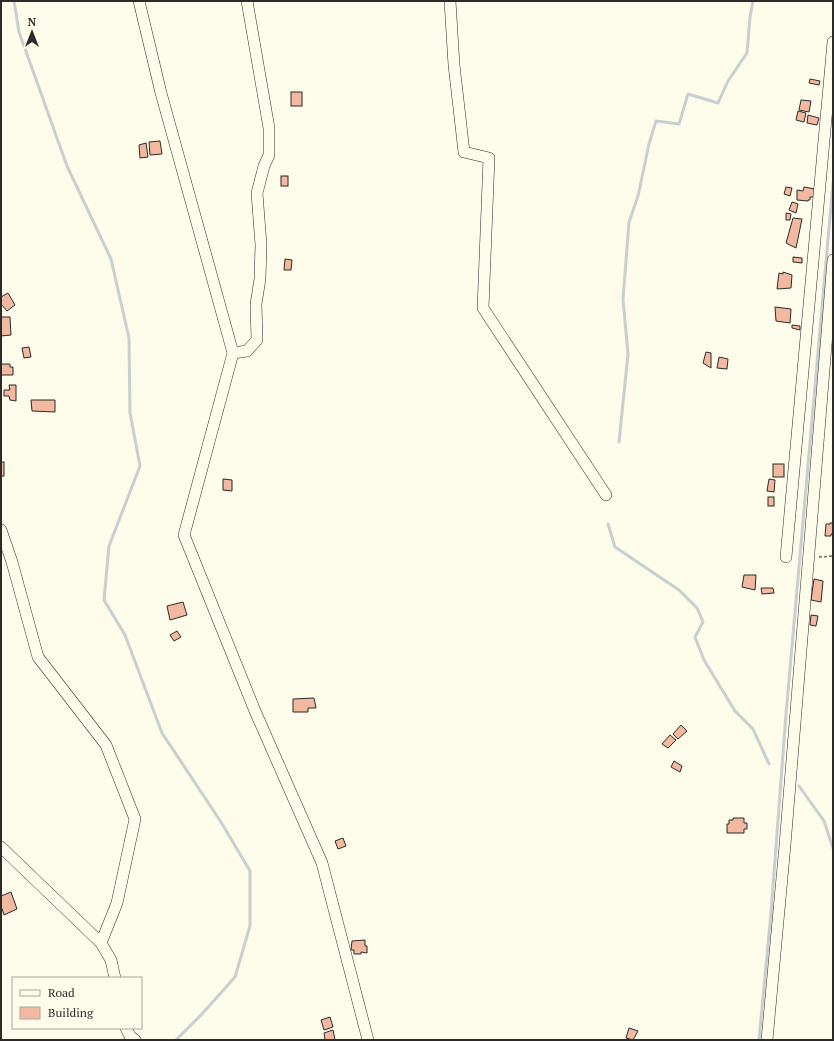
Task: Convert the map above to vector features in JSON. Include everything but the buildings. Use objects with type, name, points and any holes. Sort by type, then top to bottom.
[{"type":"street","points":[[139,1],[163,101],[233,353],[184,535],[255,711],[322,863],[368,1040]]},
{"type":"street","points":[[233,353],[247,351],[257,340],[256,304],[260,279],[261,245],[257,193],[264,166],[269,155],[269,128],[247,1]]},
{"type":"street","points":[[450,1],[454,65],[464,152],[489,158],[483,308],[606,495]]},
{"type":"street","points":[[786,557],[833,42]]},
{"type":"street","points":[[767,1040],[786,837],[833,260]]},
{"type":"street","points":[[1,530],[12,562],[38,657],[106,745],[135,819],[117,903],[101,943]]},
{"type":"street","points":[[1,847],[101,943],[111,960],[115,977]]},
{"type":"street","points":[[126,1029],[134,1040]]},
{"type":"path","points":[[809,558],[833,556]]},
{"type":"waterway","points":[[14,1],[19,32],[67,166],[111,259],[129,338],[130,413],[140,466],[109,546],[104,600],[125,635],[162,733],[221,822],[250,871],[250,926],[235,977],[176,1040]]},
{"type":"waterway","points":[[619,442],[628,354],[623,299],[629,222],[638,196],[649,144],[656,121],[679,124],[688,94],[718,103],[728,81],[747,53],[753,1]]},
{"type":"waterway","points":[[759,1040],[833,183]]},
{"type":"waterway","points":[[608,524],[615,547],[679,590],[697,608],[703,622],[695,637],[704,660],[735,711],[753,729],[769,764]]},
{"type":"waterway","points":[[799,786],[824,821],[833,848]]}]
